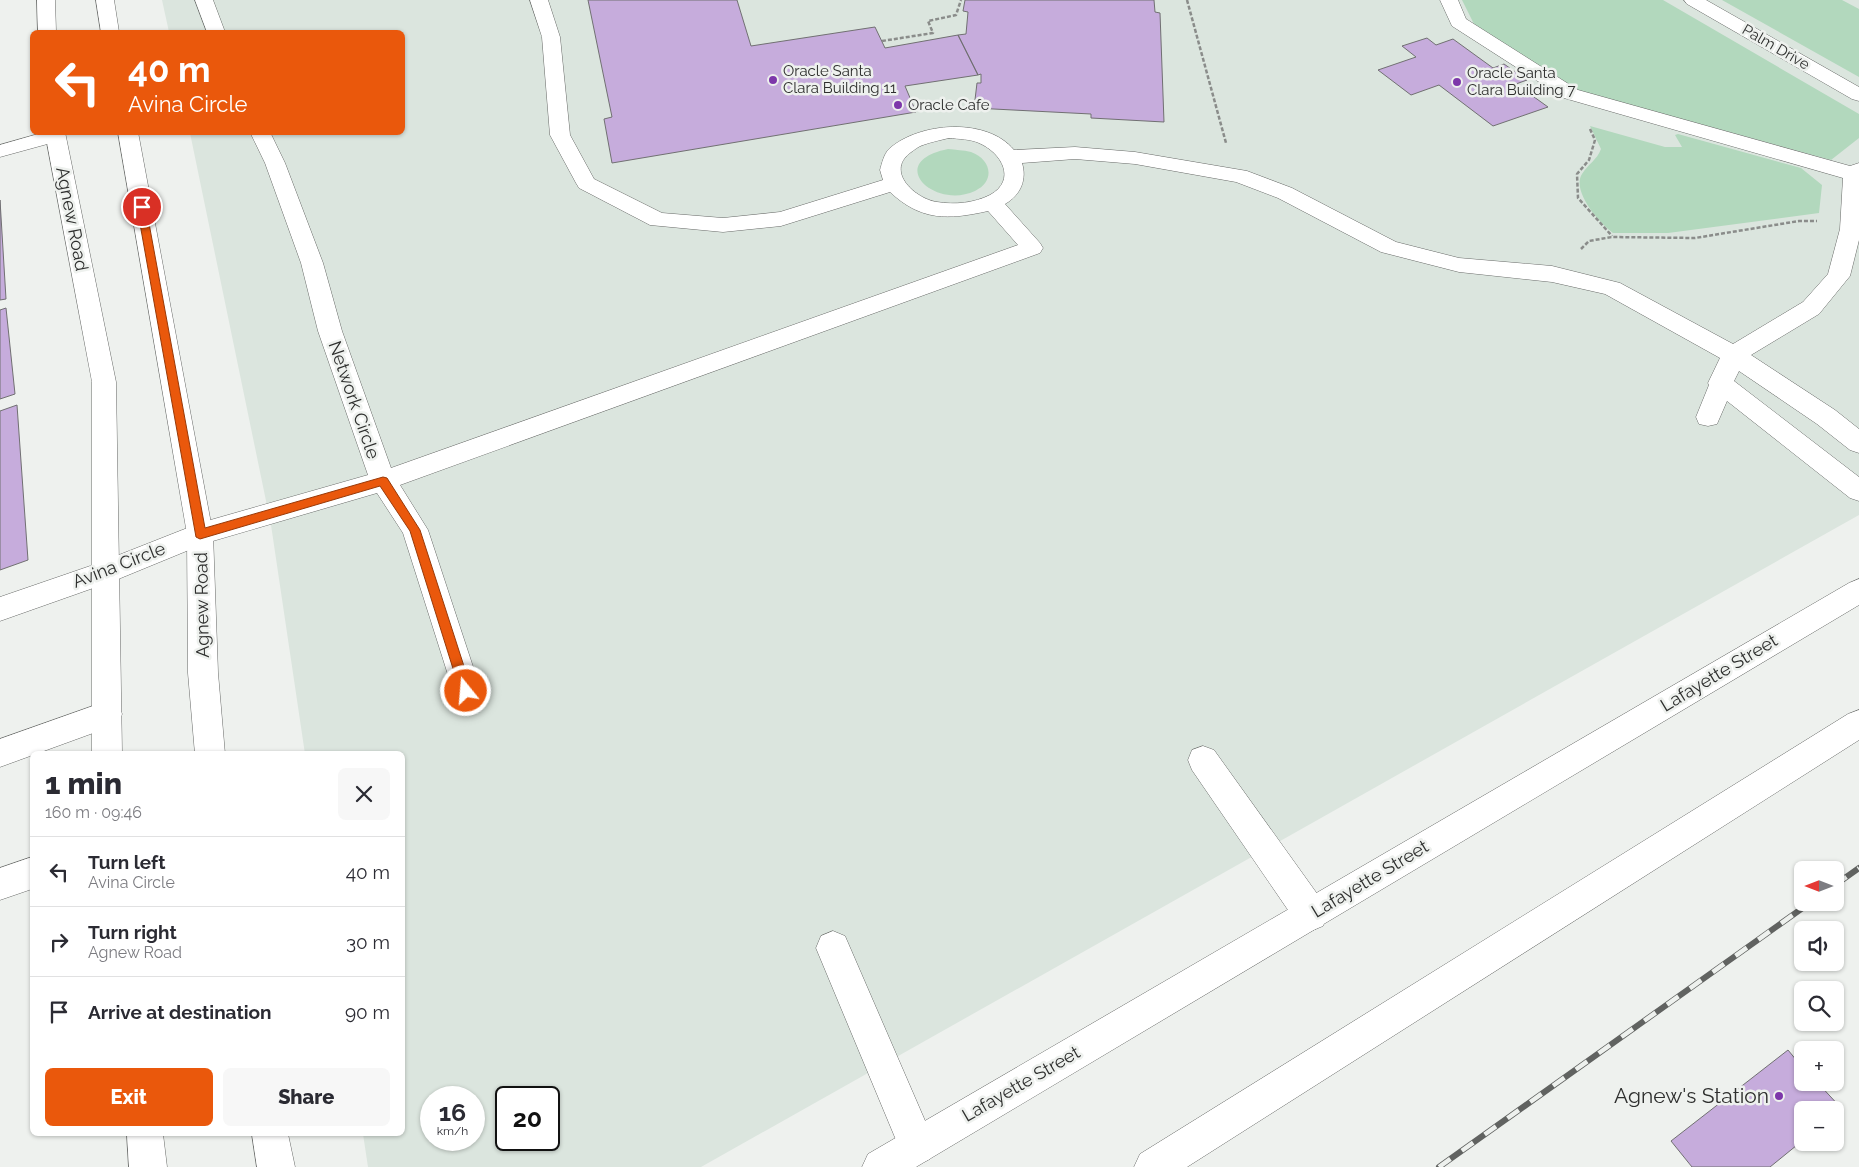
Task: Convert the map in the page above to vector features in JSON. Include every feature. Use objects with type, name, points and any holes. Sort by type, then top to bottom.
[{"type":"main road","points":[[46,0],[47,30]]},
{"type":"main road","points":[[104,0],[110,30]]},
{"type":"main road","points":[[204,0],[215,30]]},
{"type":"main road","points":[[539,0],[551,37],[560,135],[586,184],[658,220],[723,225],[781,219],[893,184]]},
{"type":"main road","points":[[1449,0],[1458,22],[1571,94],[1856,172],[1851,229],[1839,276],[1811,308],[1733,356],[1720,383],[1708,417]]},
{"type":"main road","name":"Palm Drive","points":[[1693,0],[1859,95]]},
{"type":"main road","points":[[949,132],[968,134],[986,139],[1000,147],[1010,157],[1015,169],[1014,182],[1006,193],[993,202],[975,209],[935,210],[917,204],[902,195],[893,184],[890,172],[892,160],[901,149],[914,140],[949,132]]},
{"type":"main road","points":[[0,151],[52,135]]},
{"type":"main road","name":"Agnew Road","points":[[55,135],[104,382],[107,751]]},
{"type":"main road","name":"Agnew Road","points":[[129,135],[200,534],[203,673],[210,751]]},
{"type":"main road","name":"Network Circle","points":[[261,135],[275,163],[312,264],[330,331],[351,395],[383,481],[415,530],[466,691]]},
{"type":"main road","points":[[1010,157],[1075,153],[1136,158],[1240,176],[1285,193],[1389,247],[1459,265],[1552,274],[1612,288],[1733,356],[1826,417],[1859,442]]},
{"type":"main road","name":"Avina Circle","points":[[0,609],[106,572],[200,534],[383,481],[1032,248],[993,202]]},
{"type":"main road","points":[[1720,383],[1859,491]]},
{"type":"main road","name":"Lafayette Street","points":[[881,1167],[1859,591]]},
{"type":"main road","points":[[0,753],[107,714]]},
{"type":"main road","points":[[1154,1167],[1859,724]]},
{"type":"main road","points":[[1203,760],[1311,914]]},
{"type":"main road","points":[[0,884],[30,874]]},
{"type":"main road","points":[[833,948],[917,1146]]},
{"type":"main road","points":[[145,1136],[148,1167]]},
{"type":"main road","points":[[270,1136],[276,1167]]},
{"type":"path","points":[[882,41],[933,33],[928,20],[956,15],[961,0]]},
{"type":"path","points":[[1187,0],[1226,144],[1240,176]]},
{"type":"path","points":[[1571,94],[1580,108],[1595,140],[1589,160],[1577,174],[1578,198],[1612,237]]},
{"type":"path","points":[[1552,274],[1589,241],[1612,237],[1695,238],[1800,221],[1824,221],[1851,229]]},
{"type":"shaded area","points":[[162,0],[1859,0],[1859,515],[701,1167],[368,1167],[363,1136],[405,1136],[405,751],[305,751],[271,525],[190,135],[405,135],[405,30],[169,30]]},
{"type":"green space","points":[[1462,0],[1663,0],[1859,114],[1859,138],[1831,160],[1577,90],[1474,24]]},
{"type":"green space","points":[[1722,0],[1842,0],[1859,9],[1859,77]]},
{"type":"green space","points":[[1590,126],[1665,147],[1682,147],[1675,135],[1678,134],[1801,168],[1822,185],[1819,213],[1668,233],[1613,233],[1607,229],[1588,206],[1580,189],[1582,174],[1601,149]]},
{"type":"green space","points":[[948,149],[971,152],[983,160],[987,165],[988,176],[982,187],[959,195],[944,194],[922,182],[918,173],[919,164],[929,155]]},
{"type":"building","name":"Oracle Santa Clara Building 11","points":[[588,0],[737,0],[751,46],[875,27],[885,48],[958,35],[978,75],[905,86],[916,112],[612,163],[604,119],[612,117]]},
{"type":"building","points":[[965,0],[1154,0],[1155,12],[1160,13],[1164,122],[1091,118],[1091,114],[974,108],[977,83],[981,83],[981,74],[978,75],[958,35],[966,34],[968,12],[963,11]]},
{"type":"building","name":"Oracle Santa Clara Building 7","points":[[1427,38],[1436,45],[1453,39],[1493,68],[1504,64],[1527,80],[1516,84],[1548,107],[1493,126],[1439,85],[1411,95],[1378,70],[1416,57],[1402,46]]},
{"type":"building","points":[[0,200],[6,299],[0,300]]},
{"type":"building","points":[[6,308],[15,394],[0,399],[0,310]]},
{"type":"building","points":[[17,405],[28,560],[0,570],[0,411]]},
{"type":"building","name":"Agnew's Station","points":[[1788,1050],[1794,1057],[1794,1091],[1825,1091],[1835,1101],[1794,1101],[1794,1148],[1770,1167],[1692,1167],[1671,1141]]},
{"type":"railway","points":[[1844,879],[1859,868]]},
{"type":"railway","points":[[1439,1167],[1798,911]]},
{"type":"place","name":"Oracle Santa Clara Building 11","points":[[773,80]]},
{"type":"place","name":"Oracle Santa Clara Building 7","points":[[1457,82]]},
{"type":"place","name":"Oracle Cafe","points":[[898,105]]},
{"type":"place","name":"Agnew's Station","points":[[1779,1096]]},
{"type":"route","points":[[142,207],[200,534],[383,481],[415,530],[466,691]]}]
